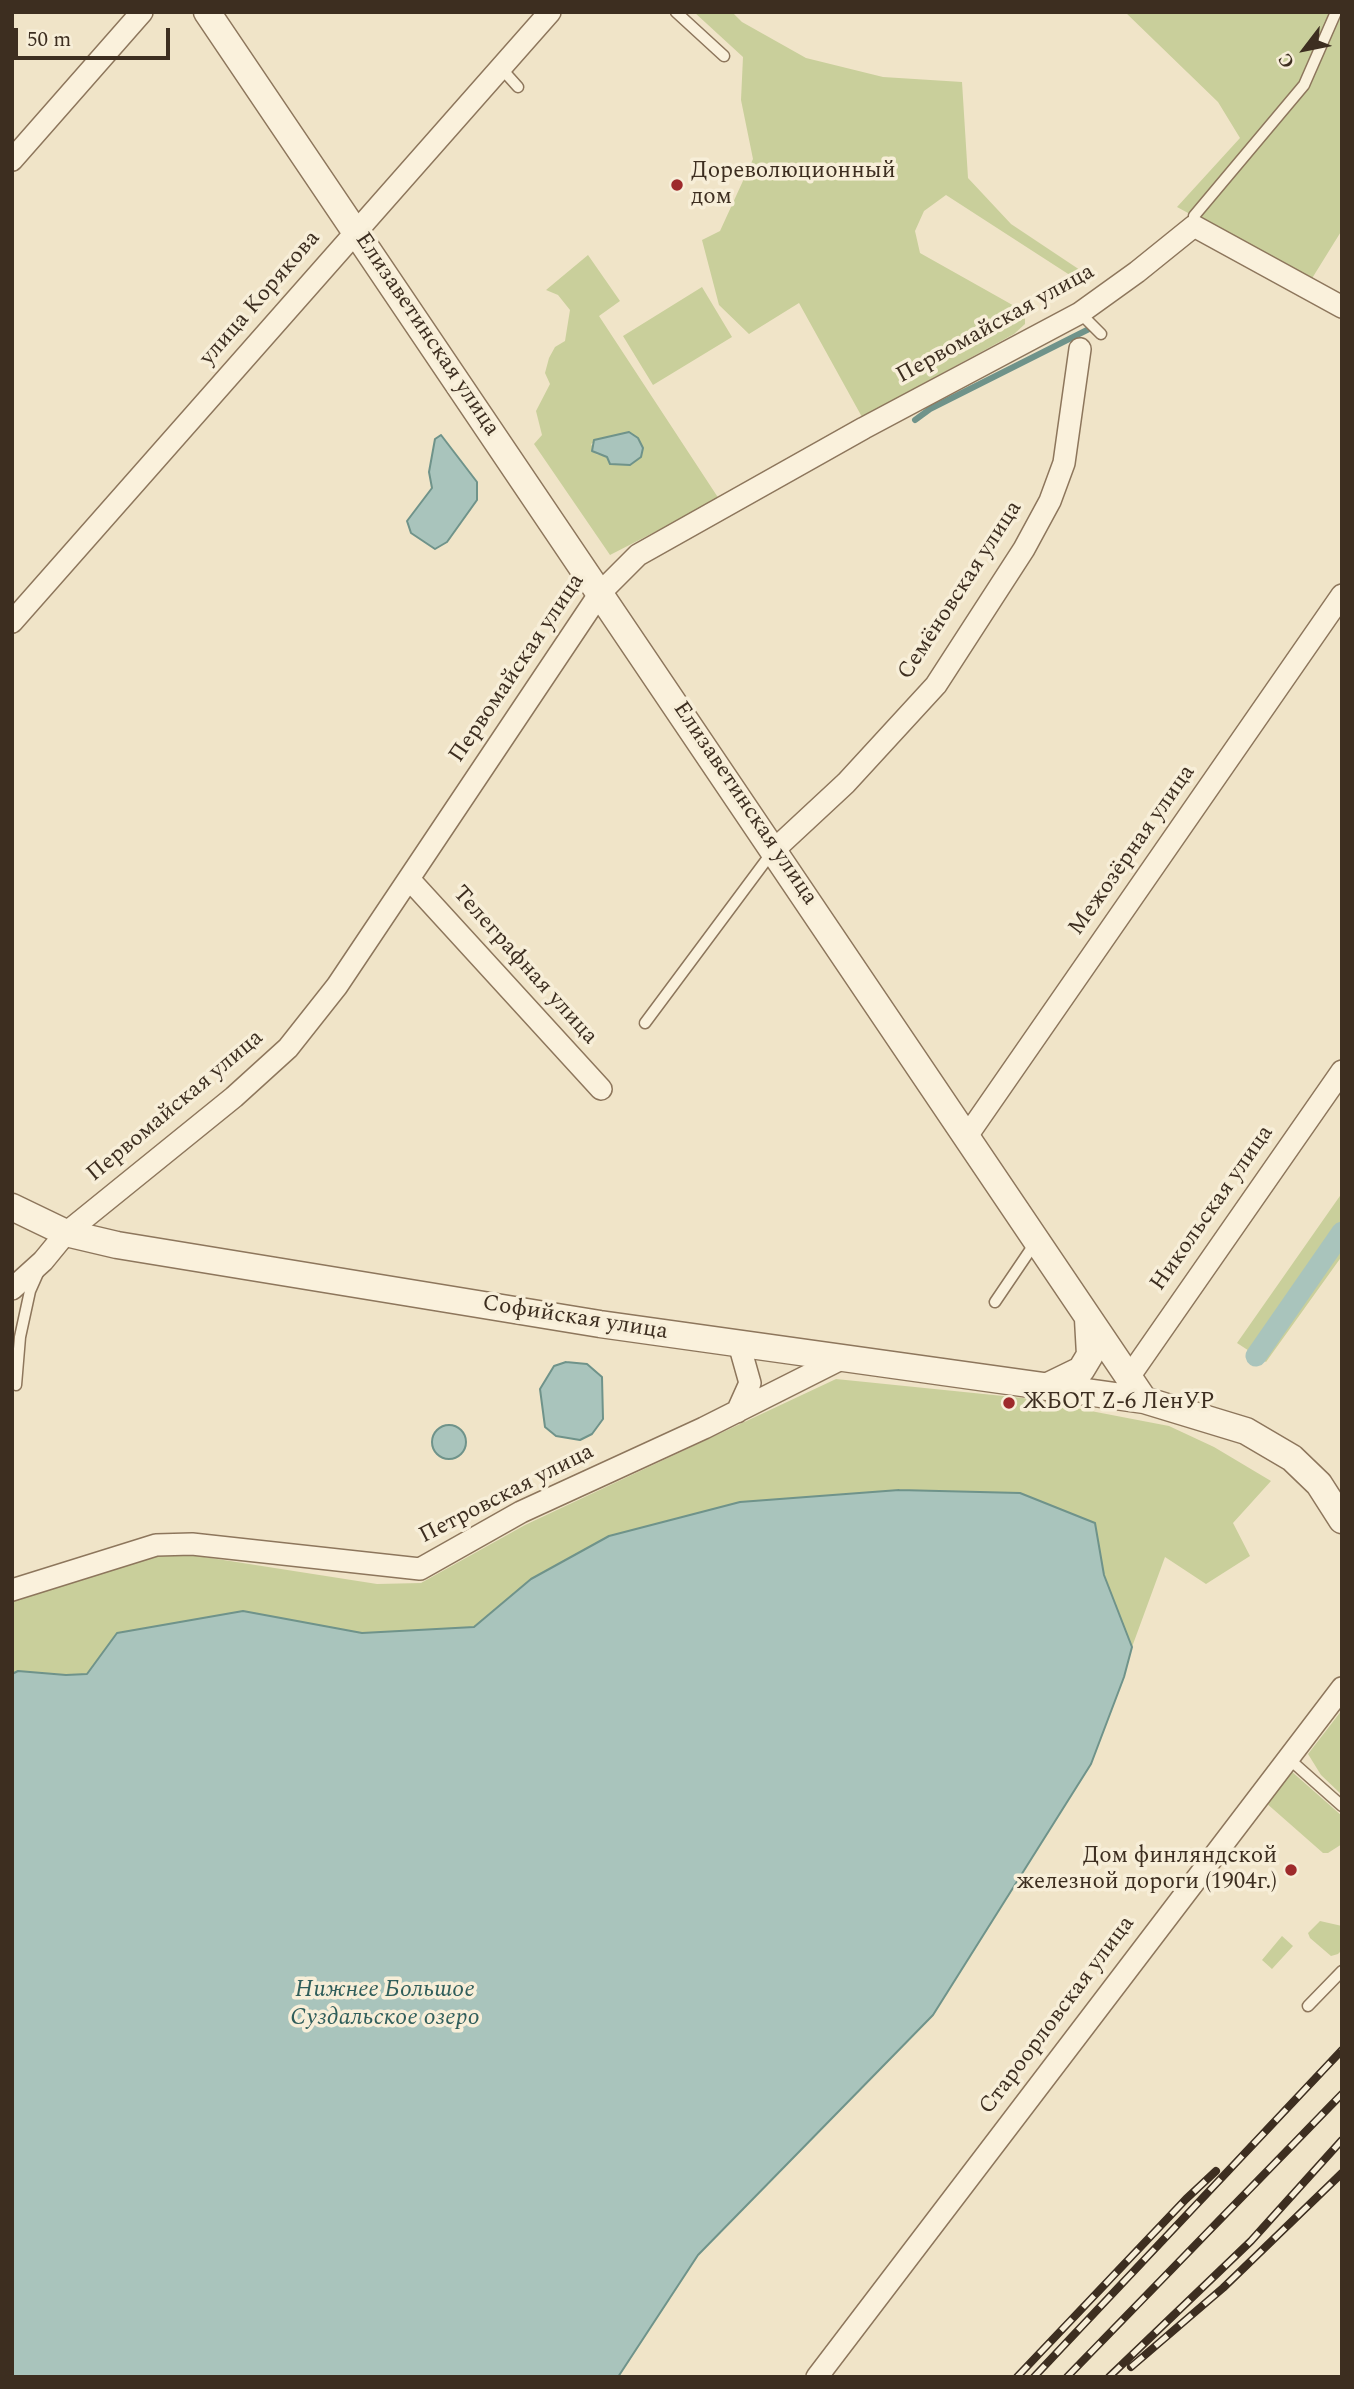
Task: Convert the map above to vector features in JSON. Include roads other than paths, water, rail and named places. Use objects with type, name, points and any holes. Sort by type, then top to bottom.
[{"type":"street","points":[[12,160],[142,12]]},
{"type":"street","name":"Елизаветинская улица","points":[[207,12],[775,849],[1144,1400]]},
{"type":"street","name":"улица Корякова","points":[[12,622],[550,12]]},
{"type":"street","points":[[1194,226],[1342,307]]},
{"type":"street","name":"Первомайская улица","points":[[12,1289],[43,1261],[66,1233],[234,1097],[288,1048],[337,986],[600,593],[638,555],[864,428],[1080,313],[1194,226]]},
{"type":"street","name":"Семёновская улица","points":[[775,849],[846,783],[936,685],[1024,549],[1050,501],[1064,463],[1080,349]]},
{"type":"street","name":"Межозёрная улица","points":[[967,1136],[1342,596]]},
{"type":"street","name":"Телеграфная улица","points":[[409,879],[601,1089]]},
{"type":"street","name":"Никольская улица","points":[[1129,1377],[1342,1071]]},
{"type":"street","name":"Софийская улица","points":[[12,1207],[66,1233],[130,1247],[739,1344],[1144,1400]]},
{"type":"street","points":[[1046,1387],[1081,1370],[1090,1355],[1091,1339],[1087,1315]]},
{"type":"street","points":[[737,1412],[750,1383],[739,1344]]},
{"type":"street","name":"Петровская улица","points":[[12,1590],[156,1545],[192,1544],[420,1569],[521,1512],[737,1412],[841,1359]]},
{"type":"street","points":[[1144,1400],[1246,1431],[1292,1458],[1319,1484],[1342,1520]]},
{"type":"street","name":"Староорловская улица","points":[[817,2377],[1342,1688]]},
{"type":"lane","points":[[676,12],[724,56]]},
{"type":"lane","points":[[1194,226],[1194,216],[1304,85],[1336,12]]},
{"type":"lane","points":[[501,68],[518,87]]},
{"type":"lane","points":[[1080,313],[1101,334]]},
{"type":"lane","points":[[645,1023],[775,849]]},
{"type":"lane","points":[[995,1302],[1037,1240]]},
{"type":"lane","points":[[16,1385],[20,1336],[30,1291],[43,1261]]},
{"type":"lane","points":[[1289,1758],[1342,1806]]},
{"type":"lane","points":[[1308,2006],[1342,1971]]},
{"type":"water","points":[[629,432],[638,438],[643,448],[641,457],[630,465],[610,464],[607,457],[592,451],[594,440]]},
{"type":"water","points":[[441,435],[477,482],[477,500],[447,542],[435,549],[411,533],[407,521],[432,488],[429,472],[435,439]]},
{"type":"water","points":[[566,1362],[587,1364],[602,1377],[603,1419],[592,1434],[580,1440],[556,1436],[545,1427],[540,1389],[554,1366]]},
{"type":"water","points":[[449,1425],[461,1430],[466,1442],[461,1454],[449,1459],[437,1454],[432,1442],[437,1430]]},
{"type":"water","name":"Нижнее Большое Суздальское озеро","points":[[899,1490],[1020,1493],[1095,1523],[1104,1575],[1132,1647],[1124,1677],[1091,1764],[933,2015],[698,2255],[618,2377],[12,2377],[12,1674],[18,1671],[87,1674],[117,1633],[243,1611],[362,1633],[474,1627],[531,1579],[609,1536],[740,1502]]},
{"type":"waterway","points":[[915,420],[930,409],[1089,329]]},
{"type":"waterway","points":[[1256,1356],[1342,1232]]},
{"type":"railway","points":[[1034,2377],[1342,2050]]},
{"type":"railway","points":[[1067,2377],[1342,2094]]},
{"type":"railway","points":[[1109,2377],[1251,2241],[1342,2140]]},
{"type":"railway","points":[[1017,2377],[1186,2199],[1216,2171]]},
{"type":"railway","points":[[1131,2367],[1223,2288],[1342,2173]]},
{"type":"place","name":"Дореволюционный дом","points":[[677,185]]},
{"type":"place","name":"ЖБОТ Z-6 ЛенУР","points":[[1009,1403]]},
{"type":"place","name":"Дом финляндской железной дороги (1904г.)","points":[[1291,1870]]}]
